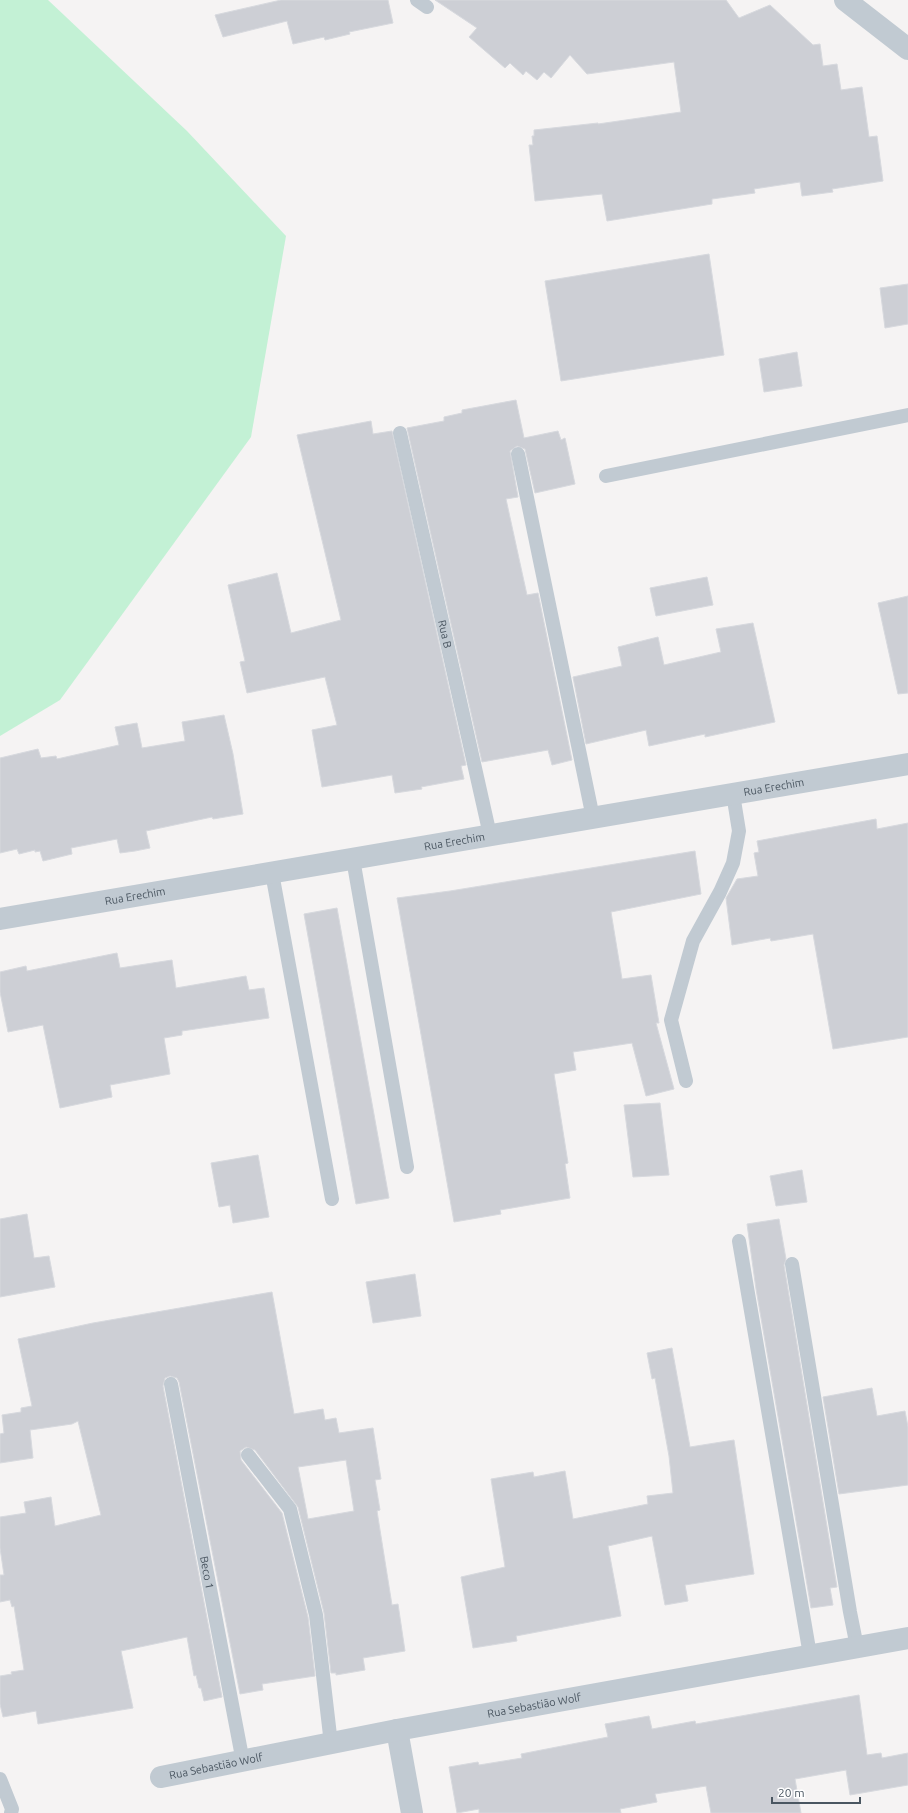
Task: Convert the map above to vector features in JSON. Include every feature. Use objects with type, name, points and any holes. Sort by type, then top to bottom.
[{"type":"street","points":[[845,0],[908,48]]},
{"type":"street","name":"Rua Erechim","points":[[0,919],[908,764]]},
{"type":"street","name":"Rua Sebastião Wolf","points":[[160,1778],[397,1730],[908,1638]]},
{"type":"street","points":[[397,1730],[412,1813]]},
{"type":"lane","points":[[606,476],[908,415]]},
{"type":"lane","name":"Rua B","points":[[400,433],[490,835]]},
{"type":"lane","points":[[518,454],[593,818]]},
{"type":"lane","points":[[686,1081],[671,1020],[693,942],[720,892],[733,863],[739,831],[733,794]]},
{"type":"lane","points":[[353,859],[407,1167]]},
{"type":"lane","points":[[272,873],[332,1199]]},
{"type":"lane","points":[[739,1241],[810,1655]]},
{"type":"lane","points":[[792,1264],[857,1647]]},
{"type":"lane","name":"Beco 1","points":[[171,1384],[243,1762]]},
{"type":"lane","points":[[248,1455],[290,1509],[316,1615],[331,1744]]},
{"type":"lane","points":[[0,1779],[12,1809],[11,1813]]},
{"type":"green space","points":[[0,0],[48,0],[187,131],[286,236],[251,437],[60,700],[0,736]]},
{"type":"building","points":[[281,0],[388,0],[393,23],[349,32],[350,34],[325,40],[324,37],[293,44],[287,21],[223,37],[215,15]]},
{"type":"building","points":[[435,0],[726,0],[739,18],[770,5],[813,45],[820,44],[823,66],[837,64],[841,90],[862,87],[869,137],[877,136],[883,181],[832,189],[833,192],[802,196],[800,182],[754,189],[755,193],[712,199],[712,204],[607,221],[602,194],[535,201],[529,145],[533,145],[532,136],[534,136],[534,130],[598,124],[681,112],[674,62],[587,74],[570,55],[551,78],[544,72],[537,80],[526,71],[523,75],[510,63],[505,68],[469,37],[477,28]]},
{"type":"building","points":[[709,254],[724,355],[561,381],[545,281]]},
{"type":"building","points":[[908,284],[908,324],[885,328],[880,288]]},
{"type":"building","points":[[797,352],[802,386],[764,392],[759,359]]},
{"type":"building","points":[[516,400],[524,438],[558,431],[561,440],[565,438],[575,484],[535,493],[525,449],[517,446],[510,451],[518,497],[506,499],[527,595],[538,593],[572,760],[552,765],[548,750],[482,762],[407,428],[444,421],[444,417],[462,413],[462,410]]},
{"type":"building","points":[[371,421],[373,434],[392,431],[466,765],[461,766],[464,779],[421,787],[422,789],[395,793],[392,775],[322,787],[312,730],[337,725],[325,677],[247,693],[240,662],[245,661],[228,585],[277,573],[291,633],[341,620],[297,435]]},
{"type":"building","points":[[707,577],[713,605],[656,616],[650,588]]},
{"type":"building","points":[[908,596],[908,693],[898,694],[878,603]]},
{"type":"building","points":[[753,623],[775,722],[705,737],[705,734],[649,746],[646,730],[586,744],[573,677],[622,666],[618,647],[658,637],[664,665],[721,652],[716,629]]},
{"type":"building","points":[[224,715],[233,754],[243,814],[213,819],[212,817],[146,831],[150,848],[135,851],[120,853],[117,839],[71,848],[72,854],[43,861],[40,851],[35,852],[35,850],[19,854],[17,849],[0,853],[0,758],[38,749],[41,758],[56,756],[57,759],[119,745],[115,727],[137,723],[142,748],[185,741],[182,722]]},
{"type":"building","points":[[876,819],[877,829],[908,823],[908,1037],[833,1049],[813,934],[771,941],[770,938],[732,945],[726,898],[737,879],[758,876],[754,853],[759,852],[757,841]]},
{"type":"building","points":[[695,851],[701,894],[611,912],[622,979],[651,975],[659,1023],[656,1023],[674,1089],[646,1096],[632,1043],[573,1052],[576,1070],[554,1074],[568,1163],[565,1164],[570,1198],[500,1210],[501,1214],[454,1222],[397,898],[450,891]]},
{"type":"building","points":[[337,908],[389,1198],[356,1204],[304,914]]},
{"type":"building","points":[[117,953],[120,968],[172,960],[176,988],[246,976],[249,990],[264,988],[269,1018],[182,1031],[182,1035],[164,1038],[170,1074],[110,1085],[112,1097],[60,1108],[43,1025],[8,1032],[0,992],[0,972],[26,966],[27,971]]},
{"type":"building","points":[[660,1103],[669,1175],[633,1177],[624,1105]]},
{"type":"building","points":[[258,1155],[269,1217],[233,1223],[230,1205],[219,1207],[211,1163]]},
{"type":"building","points":[[802,1170],[807,1202],[776,1206],[770,1176]]},
{"type":"building","points":[[27,1214],[34,1258],[49,1256],[55,1287],[0,1297],[0,1219]]},
{"type":"building","points":[[779,1219],[786,1259],[784,1265],[837,1587],[830,1588],[833,1605],[811,1608],[756,1289],[747,1224]]},
{"type":"building","points":[[415,1274],[421,1316],[373,1323],[366,1282]]},
{"type":"building","points":[[272,1292],[294,1414],[323,1409],[325,1420],[336,1418],[339,1433],[373,1428],[381,1479],[375,1480],[380,1510],[377,1511],[392,1605],[398,1604],[405,1651],[363,1658],[365,1670],[336,1675],[336,1673],[331,1673],[324,1613],[298,1507],[255,1450],[246,1447],[240,1451],[241,1460],[282,1513],[308,1617],[315,1676],[262,1684],[263,1690],[240,1694],[179,1382],[177,1378],[170,1376],[165,1378],[163,1386],[222,1697],[204,1701],[196,1675],[194,1676],[187,1637],[121,1651],[133,1708],[38,1724],[36,1711],[3,1717],[0,1704],[0,1676],[12,1674],[11,1672],[24,1670],[14,1606],[12,1607],[10,1600],[0,1602],[0,1575],[4,1575],[0,1548],[0,1517],[26,1513],[24,1502],[51,1497],[55,1526],[101,1515],[78,1421],[72,1424],[30,1430],[33,1458],[0,1463],[0,1434],[4,1433],[2,1415],[21,1412],[21,1408],[32,1406],[18,1339],[93,1323]],"holes":[[[346,1460],[354,1511],[308,1519],[298,1467]]]},
{"type":"building","points":[[672,1348],[690,1447],[734,1440],[754,1574],[685,1585],[688,1601],[665,1605],[652,1536],[608,1546],[621,1616],[516,1636],[517,1641],[473,1648],[461,1577],[505,1567],[491,1479],[533,1472],[534,1477],[565,1471],[573,1519],[648,1504],[647,1496],[673,1493],[669,1456],[655,1378],[652,1379],[647,1353]]},
{"type":"building","points":[[872,1388],[877,1416],[905,1411],[908,1427],[908,1485],[839,1494],[823,1397]]},
{"type":"building","points":[[859,1695],[867,1755],[881,1753],[882,1758],[908,1753],[908,1785],[850,1795],[846,1770],[795,1779],[801,1813],[711,1813],[706,1786],[655,1794],[657,1802],[620,1809],[621,1813],[479,1813],[479,1809],[457,1813],[449,1767],[478,1762],[479,1765],[522,1758],[521,1754],[608,1737],[605,1724],[649,1716],[652,1729],[695,1721],[696,1724]]}]
